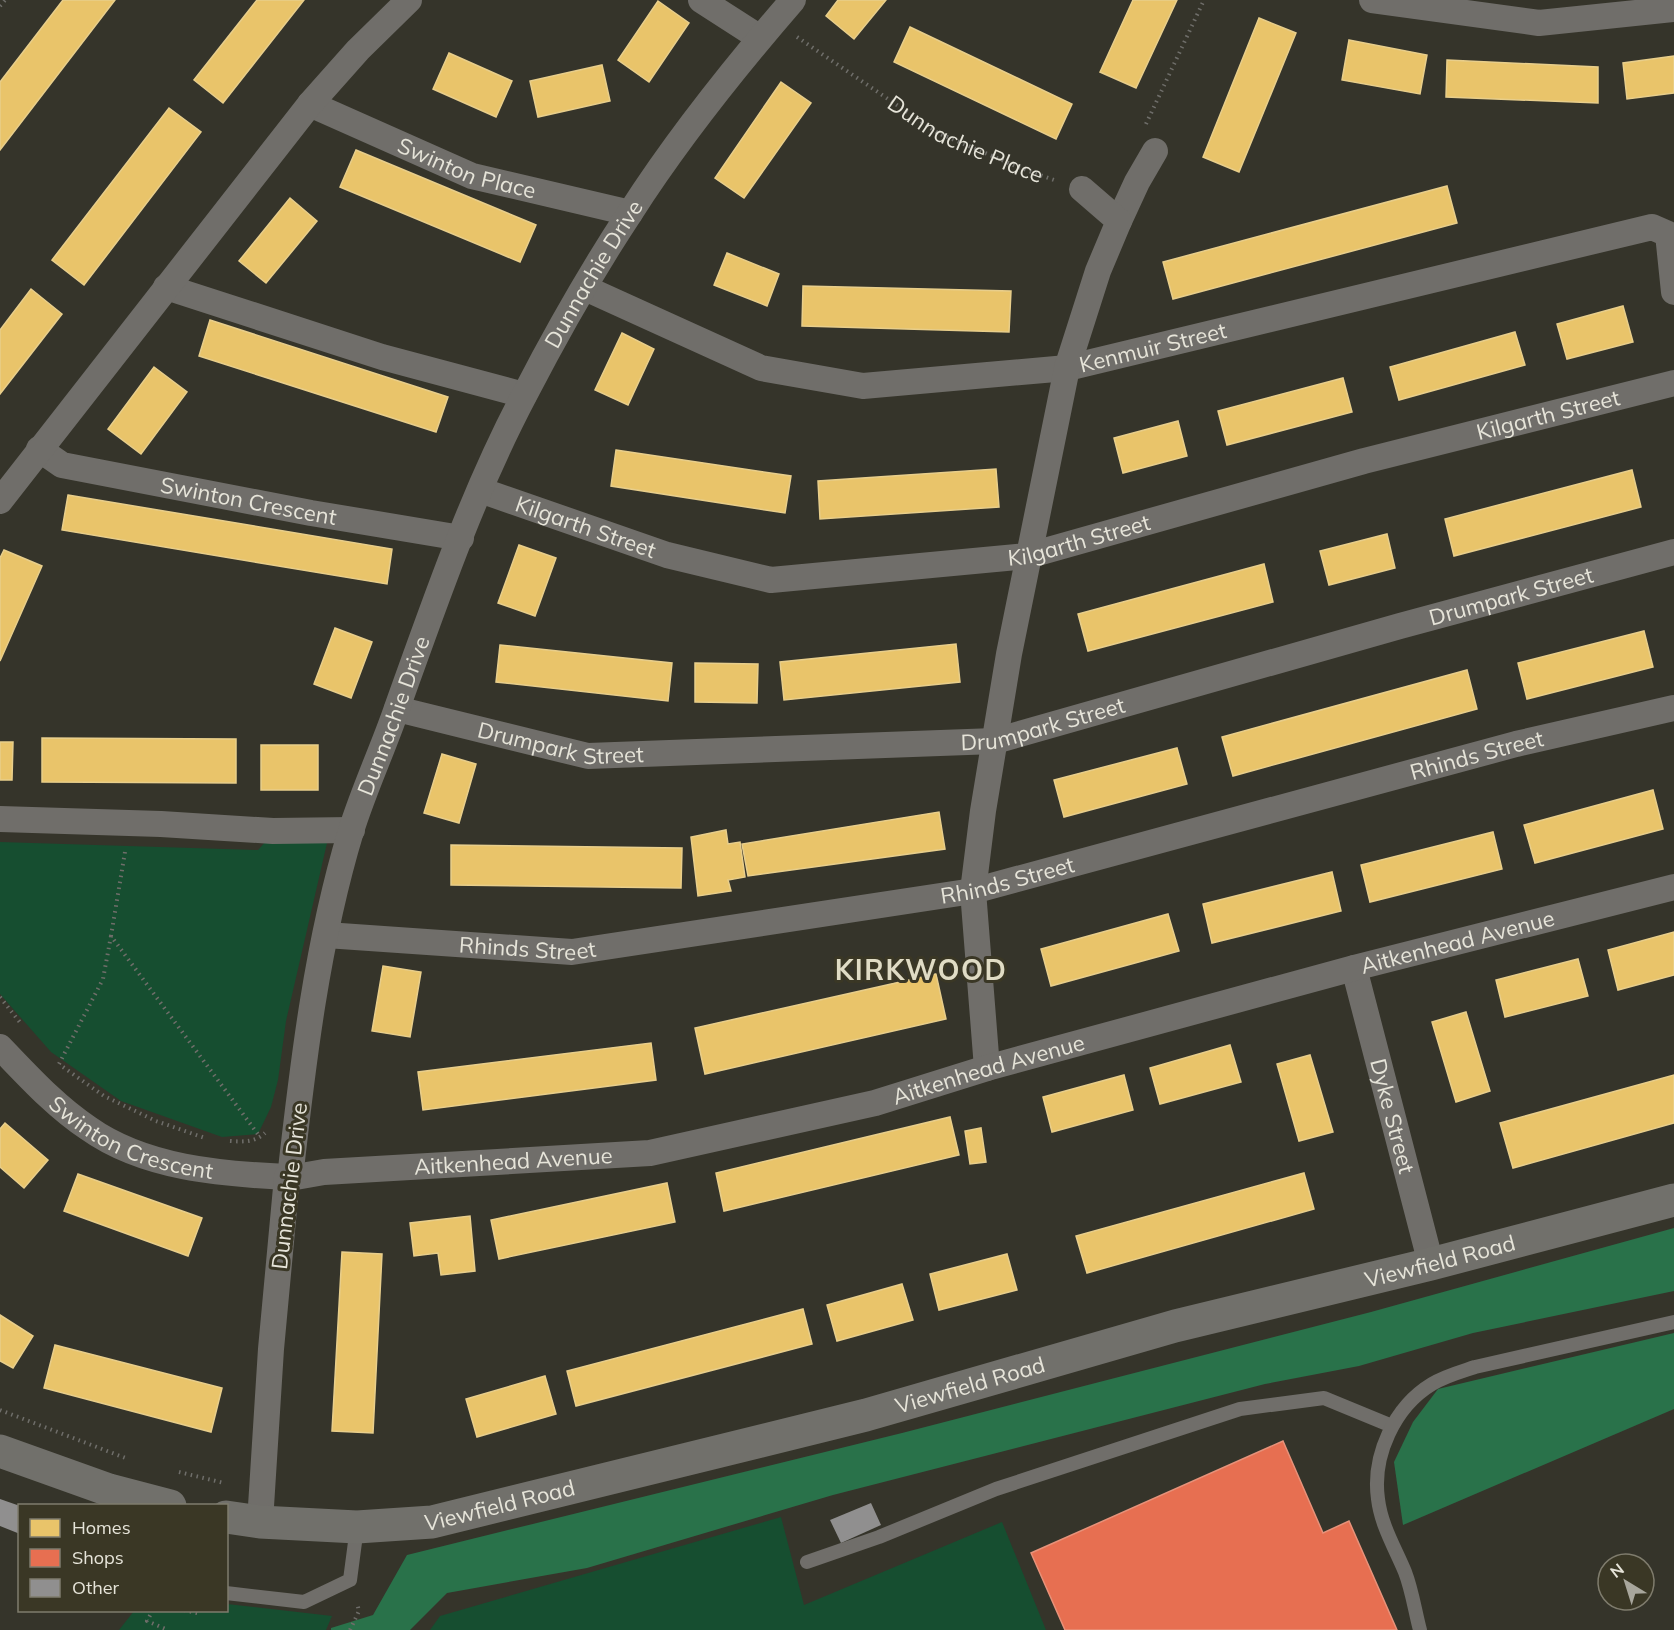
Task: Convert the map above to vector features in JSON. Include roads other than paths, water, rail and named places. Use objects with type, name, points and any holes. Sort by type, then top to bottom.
[{"type":"street","points":[[0,501],[310,104],[358,50],[409,0]]},
{"type":"street","points":[[701,0],[767,30]]},
{"type":"street","name":"Dunnachie Drive","points":[[260,1507],[271,1349],[288,1178],[302,1068],[326,935],[352,830],[423,633],[480,490],[524,395],[630,213],[680,143],[793,0]]},
{"type":"street","points":[[1372,0],[1539,23],[1674,9]]},
{"type":"street","name":"Swinton Place","points":[[310,104],[472,176],[630,213]]},
{"type":"street","points":[[987,1068],[973,891],[983,811],[1009,654],[1027,556],[1067,369],[1098,271],[1137,182],[1155,151]]},
{"type":"street","points":[[1082,189],[1119,221]]},
{"type":"street","name":"Kenmuir Street","points":[[585,288],[761,368],[863,386],[1067,369],[1652,227],[1668,234],[1674,292]]},
{"type":"street","points":[[166,287],[382,357],[524,395]]},
{"type":"street","name":"Kilgarth Street","points":[[480,490],[667,555],[771,580],[1027,556],[1364,461],[1674,383]]},
{"type":"street","name":"Swinton Crescent","points":[[39,449],[62,465],[311,513],[461,538]]},
{"type":"street","name":"Drumpark Street","points":[[397,709],[588,756],[995,741],[1400,626],[1674,552]]},
{"type":"street","name":"Rhinds Street","points":[[326,935],[572,952],[973,891],[1516,744],[1674,708]]},
{"type":"street","points":[[0,819],[161,824],[273,831],[352,830]]},
{"type":"street","name":"Aitkenhead Avenue","points":[[288,1178],[324,1172],[650,1153],[875,1103],[987,1068],[1354,968],[1674,887]]},
{"type":"street","name":"Dyke Street","points":[[1354,968],[1431,1264]]},
{"type":"street","name":"Swinton Crescent","points":[[0,1047],[44,1092],[89,1129],[123,1147],[158,1160],[230,1174],[288,1178]]},
{"type":"street","name":"Viewfield Road","points":[[228,1516],[260,1507],[357,1527],[432,1522],[866,1415],[1175,1326],[1431,1264],[1674,1200]]},
{"type":"street","points":[[0,1451],[109,1490],[158,1504]]},
{"type":"lane","points":[[1420,1630],[1406,1575],[1385,1528],[1378,1500],[1376,1471],[1392,1426],[1409,1402],[1431,1384],[1474,1367],[1674,1322]]},
{"type":"lane","points":[[807,1562],[996,1489],[1240,1408],[1324,1398],[1392,1426]]},
{"type":"lane","points":[[228,1593],[304,1602],[350,1580],[357,1527]]},
{"type":"district","name":"KIRKWOOD","points":[[921,969]]}]
